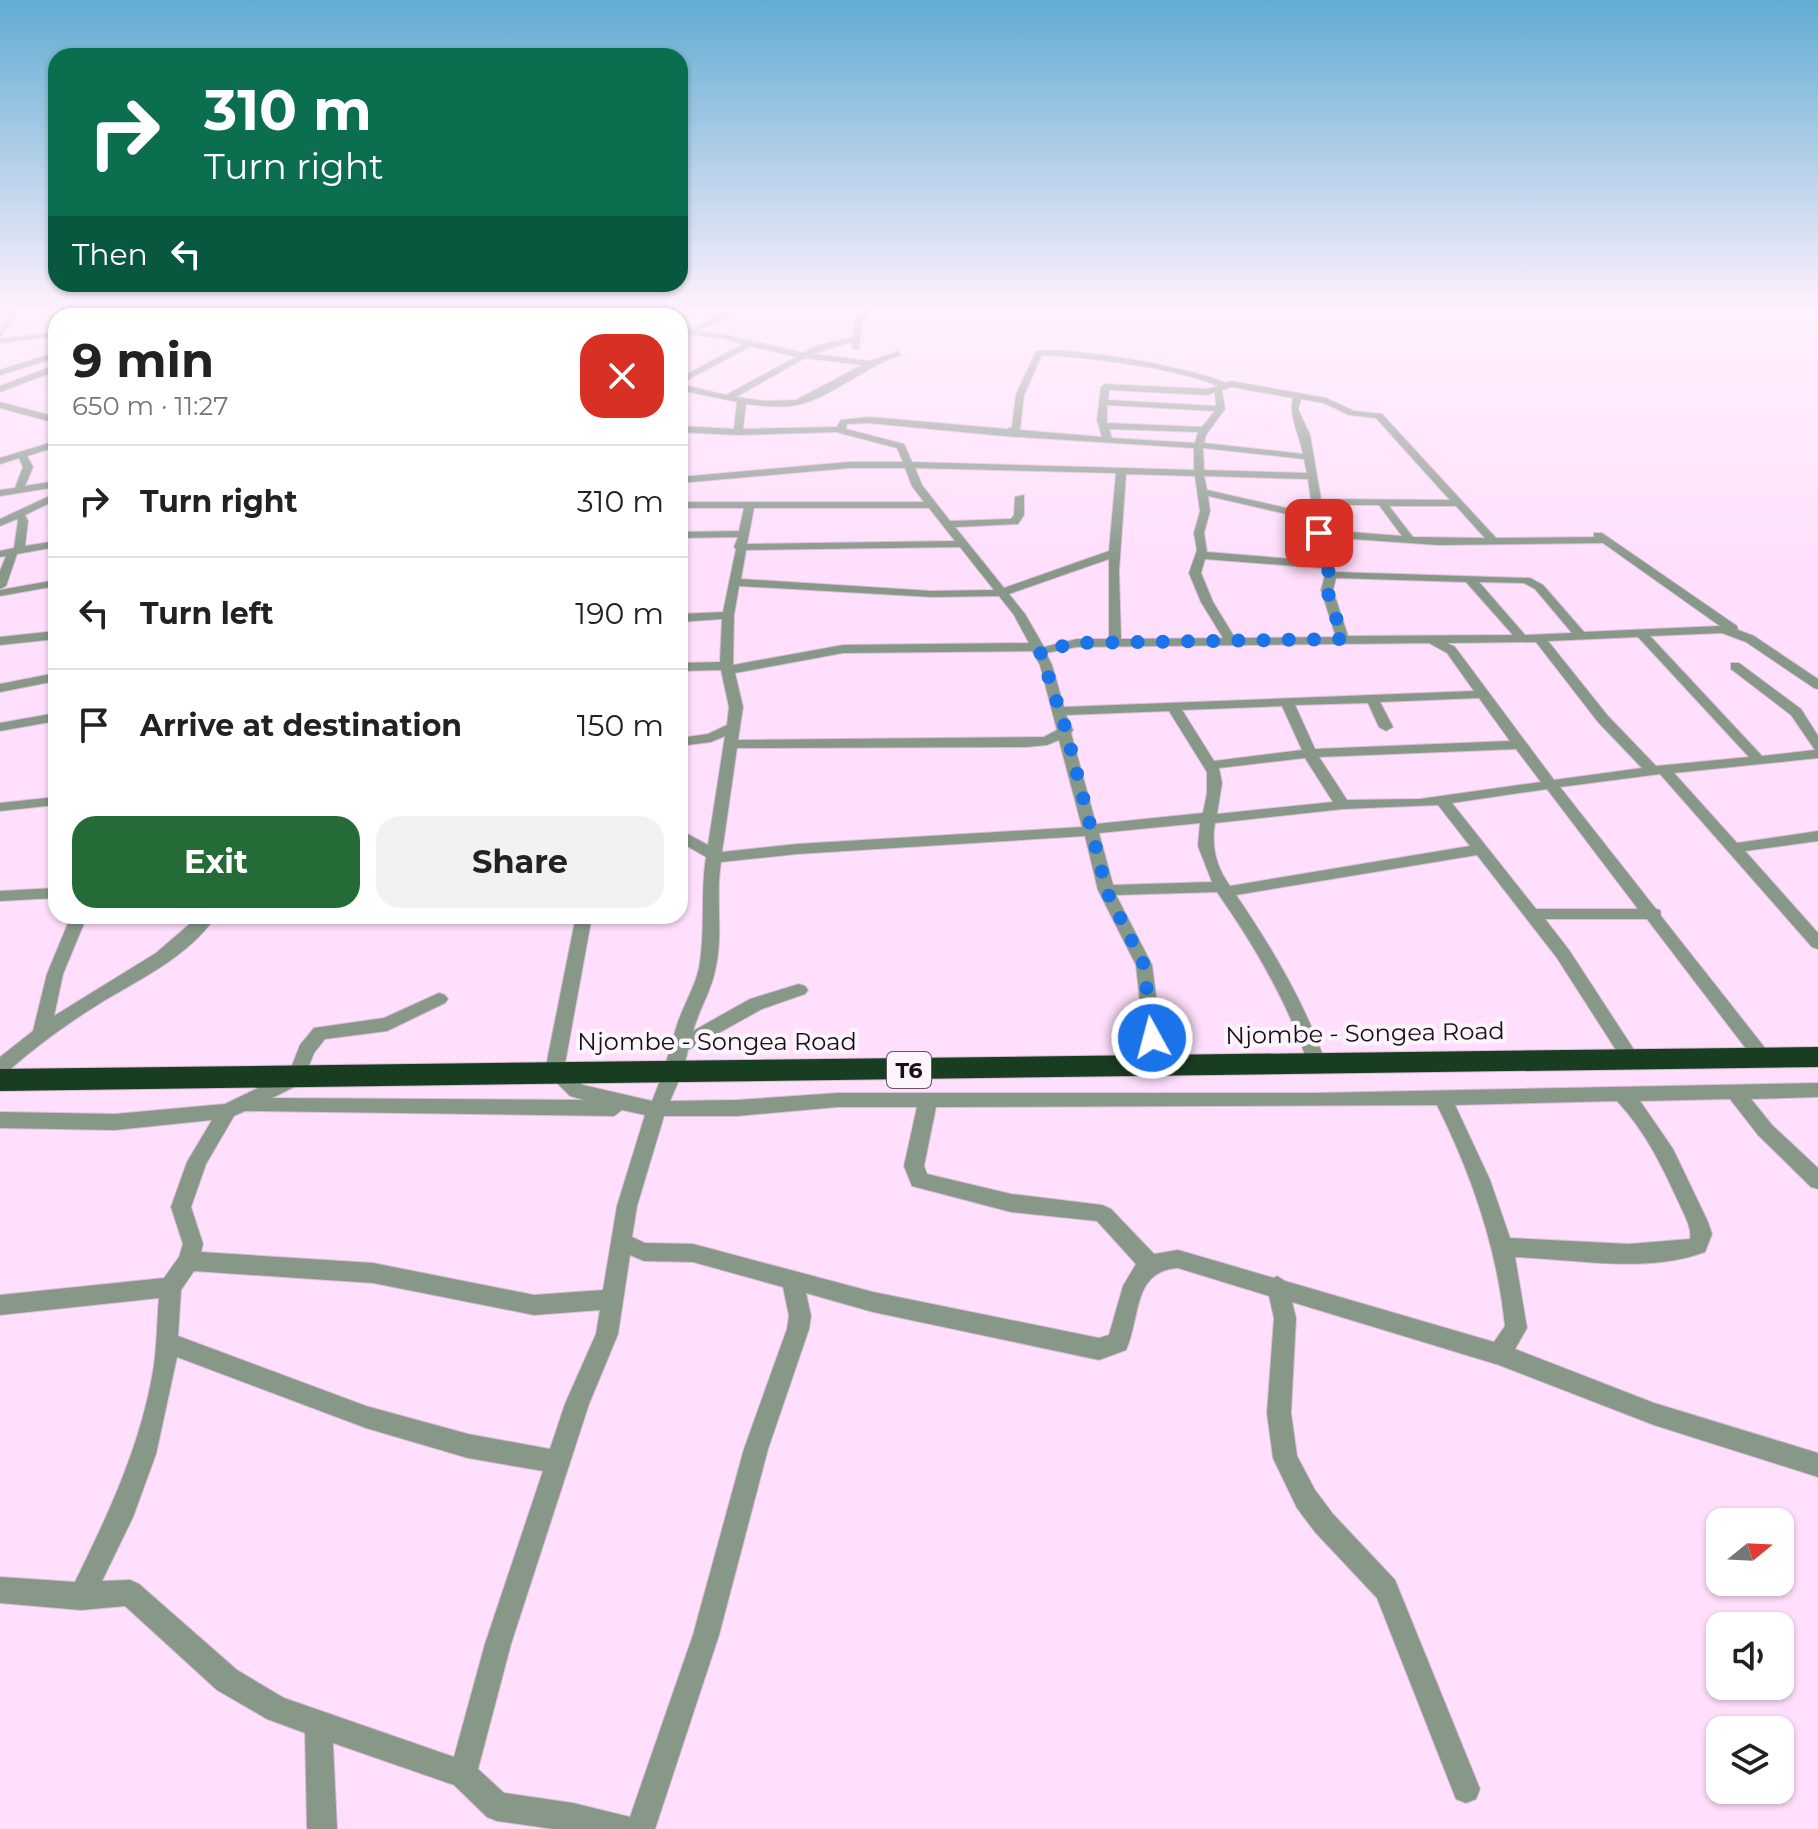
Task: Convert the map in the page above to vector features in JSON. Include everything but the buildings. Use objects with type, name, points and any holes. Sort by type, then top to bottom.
[{"type":"highway","name":"Njombe - Songea Road","points":[[0,1080],[596,1072],[678,1058],[1156,1066],[1818,1057]]},
{"type":"street","points":[[706,392],[787,402],[807,399],[818,392]]},
{"type":"street","points":[[729,397],[738,392]]},
{"type":"street","points":[[1004,433],[1016,429],[1021,392]]},
{"type":"street","points":[[1102,392],[1102,426],[1108,441]]},
{"type":"street","points":[[1221,392],[1221,409],[1201,435],[1197,473],[1205,511],[1199,533],[1201,555],[1195,573],[1230,639]]},
{"type":"street","points":[[1258,392],[1332,402],[1352,413],[1379,416],[1495,543]]},
{"type":"street","points":[[1297,397],[1294,409],[1305,431],[1317,502],[1318,546],[1328,570],[1327,590],[1343,639]]},
{"type":"street","points":[[738,432],[742,399]]},
{"type":"street","points":[[1102,402],[1221,409]]},
{"type":"street","points":[[0,405],[48,418]]},
{"type":"street","points":[[841,429],[841,423],[851,420],[912,423],[1108,441],[1222,446],[1308,457]]},
{"type":"street","points":[[912,423],[901,446],[906,465],[930,505],[949,524],[1029,627],[1039,649],[1066,730],[1106,890],[1144,965],[1156,1066]]},
{"type":"street","points":[[1102,426],[1206,430]]},
{"type":"street","points":[[688,429],[738,432],[841,429],[901,446]]},
{"type":"street","points":[[0,461],[48,446]]},
{"type":"street","points":[[0,448],[25,453]]},
{"type":"street","points":[[19,489],[28,467],[25,453]]},
{"type":"street","points":[[688,479],[849,465],[1311,476]]},
{"type":"street","points":[[1115,642],[1114,553],[1121,470]]},
{"type":"street","points":[[700,478],[708,502]]},
{"type":"street","points":[[0,493],[48,485]]},
{"type":"street","points":[[1202,492],[1319,518]]},
{"type":"street","points":[[949,524],[1014,522],[1019,515],[1020,497]]},
{"type":"street","points":[[0,523],[48,500]]},
{"type":"street","points":[[1317,502],[1461,503]]},
{"type":"street","points":[[688,504],[930,505]]},
{"type":"street","points":[[678,1058],[710,956],[709,895],[735,695],[727,668],[728,615],[750,504]]},
{"type":"street","points":[[1383,504],[1410,540]]},
{"type":"street","points":[[0,586],[23,521],[19,514]]},
{"type":"street","points":[[1590,530],[1818,685]]},
{"type":"street","points":[[1319,533],[1495,543],[1603,540]]},
{"type":"street","points":[[688,536],[741,540],[965,544]]},
{"type":"street","points":[[11,552],[48,545]]},
{"type":"street","points":[[733,582],[916,594],[1002,593],[1114,553]]},
{"type":"street","points":[[1201,555],[1328,570],[1532,581],[1581,636]]},
{"type":"street","points":[[1470,579],[1522,638]]},
{"type":"street","points":[[0,593],[48,584]]},
{"type":"street","points":[[688,618],[728,615]]},
{"type":"street","points":[[688,667],[727,668],[843,649],[1039,649],[1077,643],[1230,639],[1539,638],[1715,628],[1738,632]]},
{"type":"street","points":[[1640,632],[1758,759]]},
{"type":"street","points":[[0,641],[48,636]]},
{"type":"street","points":[[1539,638],[1603,719],[1735,848],[1818,943]]},
{"type":"street","points":[[1432,639],[1447,646],[1763,1058]]},
{"type":"street","points":[[1735,666],[1796,712],[1818,747]]},
{"type":"street","points":[[0,688],[48,679]]},
{"type":"street","points":[[1060,711],[1483,694]]},
{"type":"street","points":[[1373,700],[1386,727]]},
{"type":"street","points":[[1287,703],[1310,753],[1343,805]]},
{"type":"street","points":[[1174,708],[1212,765],[1216,784],[1205,842],[1224,889],[1291,999],[1317,1064]]},
{"type":"street","points":[[0,727],[48,718]]},
{"type":"street","points":[[688,742],[701,741],[733,727]]},
{"type":"street","points":[[1041,742],[1066,730]]},
{"type":"street","points":[[729,744],[1041,742],[1071,749]]},
{"type":"street","points":[[1212,765],[1310,753],[1520,745]]},
{"type":"street","points":[[688,840],[715,857],[1091,830],[1343,805],[1442,800],[1658,770],[1818,754]]},
{"type":"street","points":[[1442,800],[1534,914],[1592,996],[1631,1059]]},
{"type":"street","points":[[0,807],[48,802]]},
{"type":"street","points":[[1735,848],[1818,836]]},
{"type":"street","points":[[1106,890],[1224,889],[1481,849]]},
{"type":"street","points":[[0,896],[48,893]]},
{"type":"street","points":[[1534,914],[1654,914]]},
{"type":"street","points":[[41,1033],[55,974],[76,924]]},
{"type":"street","points":[[0,1068],[41,1033],[154,964],[179,946],[200,924]]},
{"type":"street","points":[[582,924],[554,1071],[577,1091],[639,1107]]},
{"type":"street","points":[[639,1107],[678,1058],[756,1004],[799,990]]},
{"type":"street","points":[[81,1597],[124,1508],[144,1454],[165,1365],[170,1287],[189,1261],[193,1244],[181,1207],[197,1162],[234,1107],[296,1078],[306,1050],[320,1033],[387,1024],[439,999]]},
{"type":"street","points":[[0,1042],[18,1050]]},
{"type":"street","points":[[463,1774],[498,1644],[577,1404],[607,1334],[624,1243],[627,1206],[648,1131],[639,1107],[596,1072]]},
{"type":"street","points":[[1733,1090],[1765,1130],[1818,1181]]},
{"type":"street","points":[[0,1120],[115,1122],[234,1107],[737,1108],[819,1100],[1442,1097],[1818,1090]]},
{"type":"street","points":[[1500,1247],[1624,1252],[1684,1250],[1698,1246],[1702,1234],[1698,1222],[1664,1144],[1649,1121],[1622,1094]]},
{"type":"street","points":[[1442,1097],[1467,1151],[1500,1247],[1515,1306],[1516,1328],[1499,1354]]},
{"type":"street","points":[[928,1101],[914,1166],[919,1180],[1011,1203],[1095,1211],[1104,1215],[1149,1263]]},
{"type":"street","points":[[624,1243],[644,1252],[693,1253],[793,1283],[1099,1349],[1118,1343],[1139,1275],[1149,1263],[1162,1258],[1178,1259],[1499,1354],[1654,1414],[1818,1465]]},
{"type":"street","points":[[189,1261],[373,1273],[534,1305],[613,1299]]},
{"type":"street","points":[[640,1829],[706,1635],[756,1449],[798,1329],[800,1316],[793,1283]]},
{"type":"street","points":[[1277,1286],[1285,1318],[1279,1413],[1285,1458],[1291,1475],[1324,1523],[1386,1589],[1466,1789]]},
{"type":"street","points":[[0,1305],[170,1287]]},
{"type":"street","points":[[165,1342],[366,1417],[468,1446],[559,1462]]},
{"type":"street","points":[[0,1590],[81,1597],[130,1593],[227,1680],[277,1709],[319,1727],[463,1774],[497,1807],[573,1817],[624,1829]]},
{"type":"street","points":[[319,1727],[322,1829]]},
{"type":"route","points":[[1152,1038],[1140,951],[1117,915],[1107,892],[1066,730],[1040,651],[1077,643],[1238,638],[1343,639],[1327,590],[1331,575],[1320,558],[1319,533]]}]
